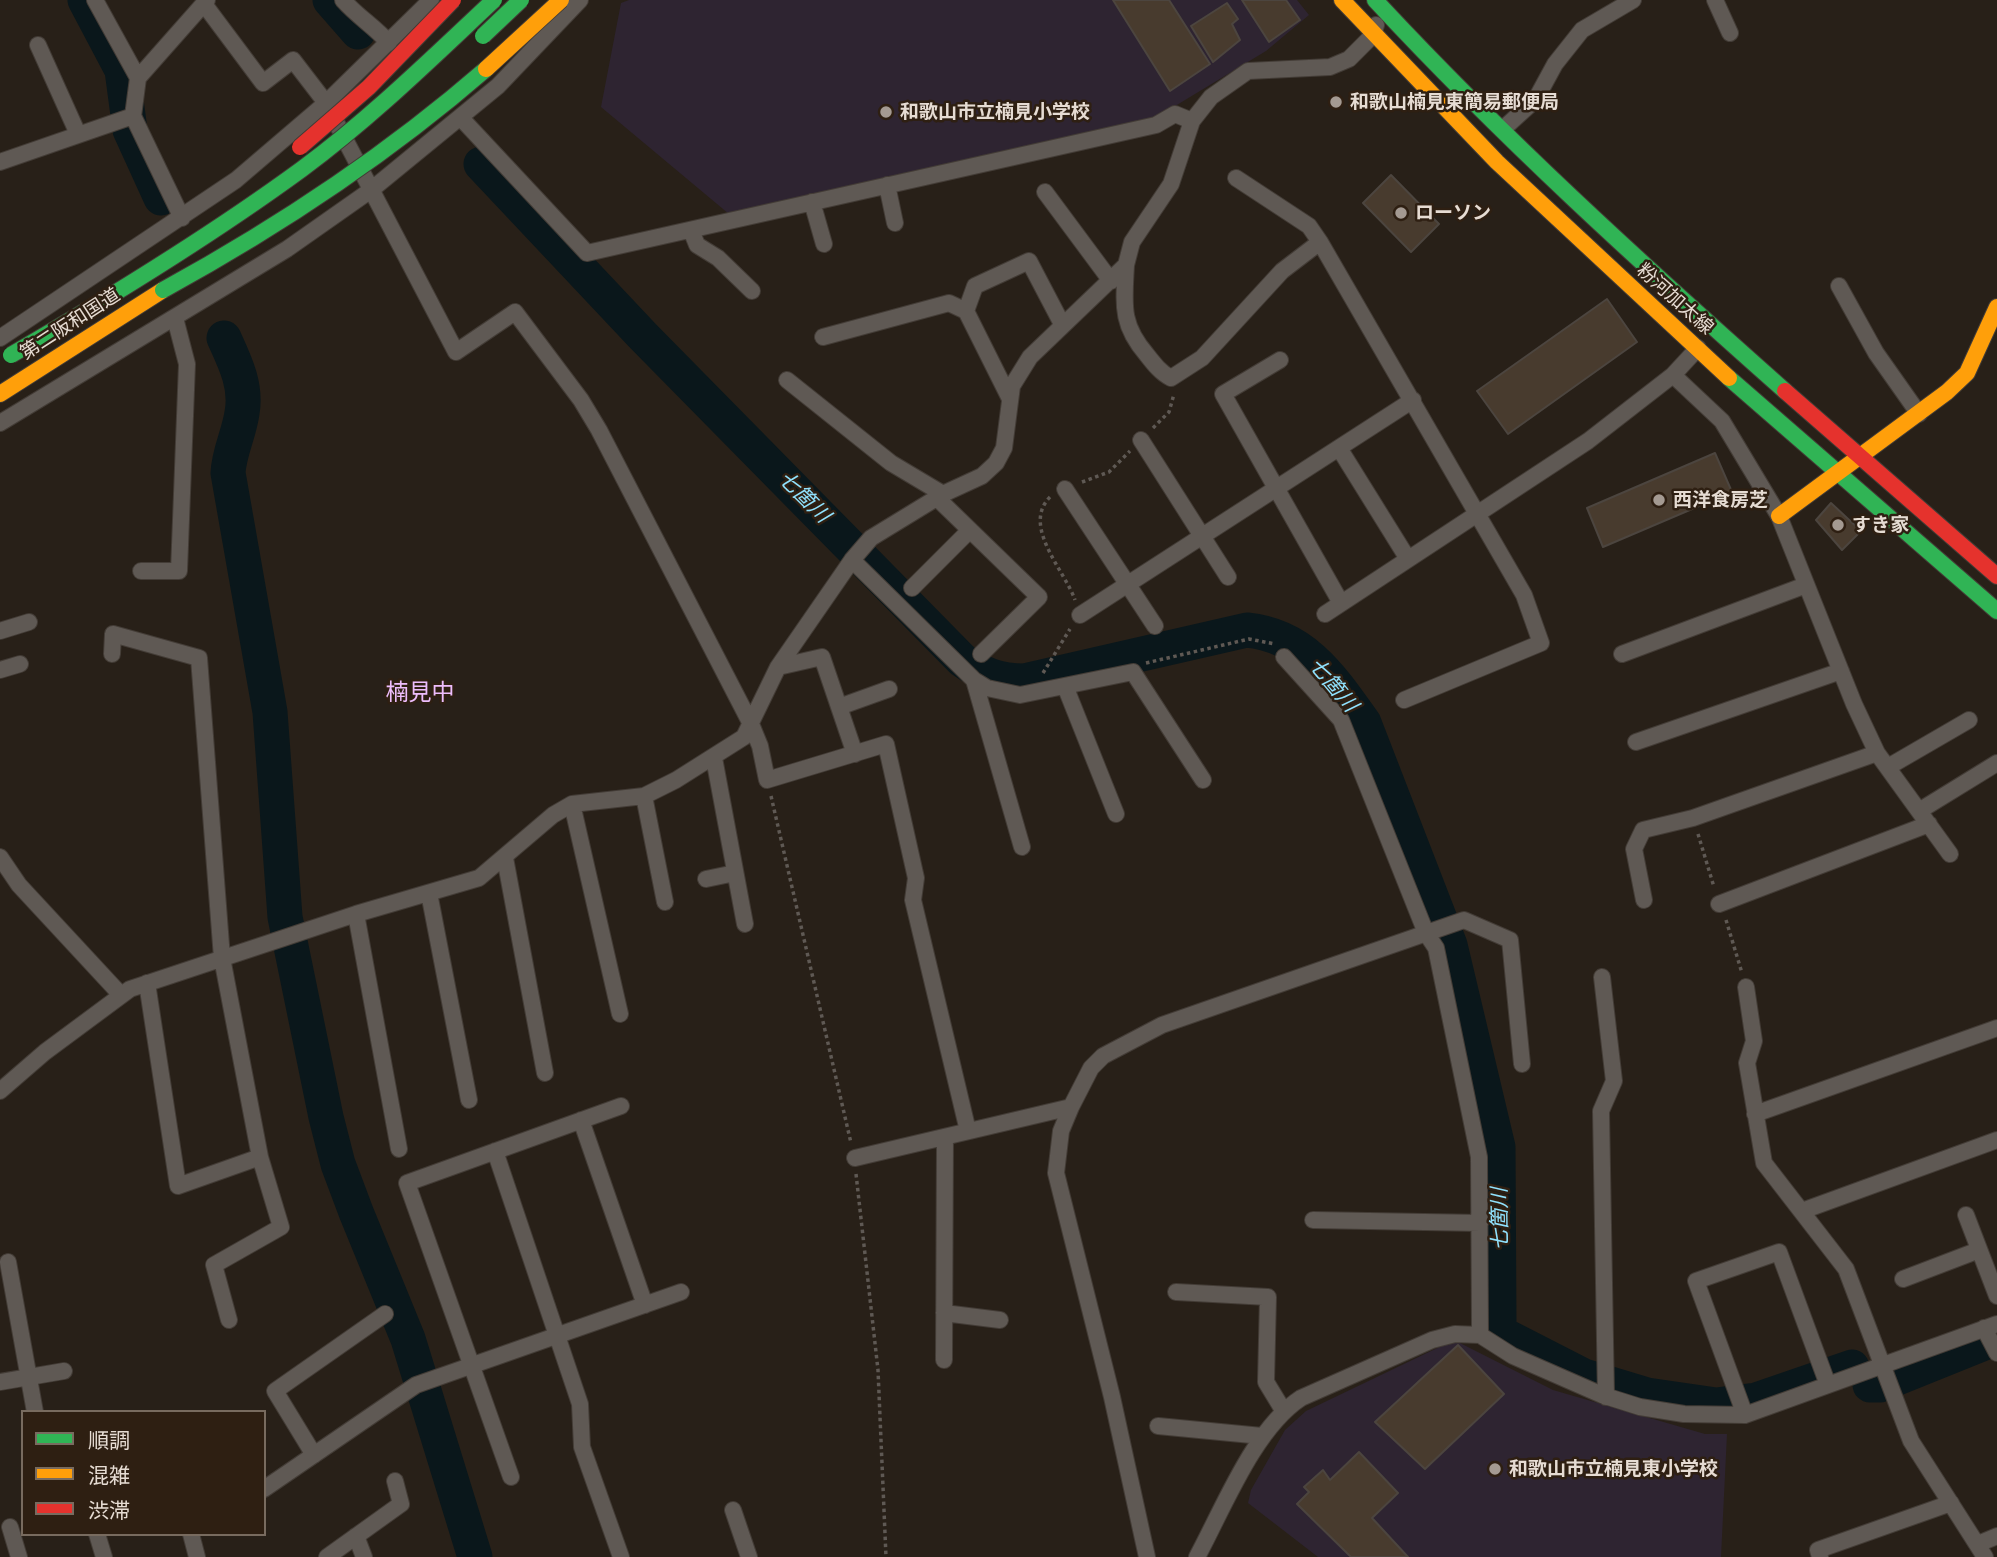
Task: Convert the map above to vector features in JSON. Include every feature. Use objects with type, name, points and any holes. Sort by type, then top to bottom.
[{"type":"main road","points":[[5,358],[253,187],[369,87],[453,0]]},
{"type":"main road","points":[[5,358],[137,282],[303,168],[384,103],[494,0]]},
{"type":"main road","points":[[472,47],[521,0]]},
{"type":"main road","points":[[163,289],[210,265],[323,194],[427,118],[500,60],[561,0]]},
{"type":"main road","name":"粉河加太線","points":[[1342,0],[1373,35],[1549,213],[1838,475],[1997,611]]},
{"type":"main road","name":"粉河加太線","points":[[1380,2],[1618,242],[1997,576]]},
{"type":"main road","points":[[163,289],[384,125]]},
{"type":"main road","name":"第二阪和国道","points":[[0,394],[163,289]]},
{"type":"main road","points":[[1779,516],[1919,414],[1967,373],[1997,307]]},
{"type":"street","points":[[95,0],[138,78]]},
{"type":"street","points":[[343,0],[359,18],[369,20],[390,43]]},
{"type":"street","points":[[0,338],[236,180],[326,103],[431,0]]},
{"type":"street","points":[[0,423],[287,249],[371,190],[498,86],[580,0]]},
{"type":"street","points":[[1503,129],[1536,99],[1555,64],[1582,30],[1633,0]]},
{"type":"street","points":[[1715,0],[1730,33]]},
{"type":"street","points":[[1320,242],[1282,271],[1202,358],[1171,378],[1135,342],[1126,325],[1126,265],[1132,242],[1171,184],[1192,121],[1211,97],[1248,71],[1330,67],[1349,60],[1373,35],[1380,2]]},
{"type":"street","points":[[183,218],[128,117],[138,78],[200,3],[263,83],[293,60],[326,103],[456,352],[515,312],[581,400],[751,724],[767,780],[886,744],[916,878],[913,900],[968,1131]]},
{"type":"street","points":[[38,45],[78,134]]},
{"type":"street","points":[[460,117],[587,253],[1156,125],[1175,114],[1192,121]]},
{"type":"street","points":[[0,162],[128,117]]},
{"type":"street","points":[[1236,178],[1308,226],[1320,242],[1524,595],[1542,643],[1404,700]]},
{"type":"street","points":[[887,186],[895,223]]},
{"type":"street","points":[[1045,192],[1111,281]]},
{"type":"street","points":[[812,202],[824,244]]},
{"type":"street","points":[[691,230],[697,245],[718,258],[752,291]]},
{"type":"street","points":[[966,311],[975,286],[1029,261],[1062,324]]},
{"type":"street","points":[[0,1091],[45,1052],[121,995],[356,914],[479,878],[553,816],[572,804],[644,796],[714,758],[744,737],[778,667],[858,554],[871,538],[940,496],[982,476],[996,463],[1004,448],[1009,397],[1030,357],[1126,265]]},
{"type":"street","points":[[1839,286],[1876,352],[1919,414]]},
{"type":"street","points":[[823,337],[949,303],[966,311],[1009,397]]},
{"type":"street","points":[[141,571],[179,571],[187,364],[175,318]]},
{"type":"street","points":[[1325,614],[1588,441],[1673,375],[1698,348]]},
{"type":"street","points":[[1280,360],[1223,394],[1341,603]]},
{"type":"street","points":[[1673,375],[1722,421],[1779,516],[1877,753],[1950,854]]},
{"type":"street","points":[[787,380],[891,463],[940,496],[970,530],[1039,597],[981,654]]},
{"type":"street","points":[[1080,615],[1413,400]]},
{"type":"street","points":[[1141,440],[1228,576]]},
{"type":"street","points":[[1339,448],[1408,559]]},
{"type":"street","points":[[1065,489],[1155,626]]},
{"type":"street","points":[[912,588],[970,530]]},
{"type":"street","points":[[858,554],[974,680],[997,691],[1020,695],[1133,672],[1203,780]]},
{"type":"street","points":[[1622,654],[1806,585]]},
{"type":"street","points":[[1981,598],[1997,587]]},
{"type":"street","points":[[0,631],[29,622]]},
{"type":"street","points":[[112,654],[113,634],[199,657],[222,958],[260,1157],[281,1227],[214,1265],[229,1320]]},
{"type":"street","points":[[1284,652],[1341,720],[1438,928],[1436,948],[1479,1157],[1480,1335]]},
{"type":"street","points":[[778,667],[822,657],[855,754]]},
{"type":"street","points":[[0,670],[19,664]]},
{"type":"street","points":[[1636,742],[1841,671]]},
{"type":"street","points":[[974,680],[1022,847]]},
{"type":"street","points":[[1065,686],[1116,814]]},
{"type":"street","points":[[839,707],[889,689]]},
{"type":"street","points":[[1888,767],[1969,720]]},
{"type":"street","points":[[1644,900],[1634,849],[1643,830],[1693,818],[1877,753]]},
{"type":"street","points":[[714,758],[745,924]]},
{"type":"street","points":[[1919,811],[1997,763]]},
{"type":"street","points":[[644,796],[665,902]]},
{"type":"street","points":[[572,804],[620,1014]]},
{"type":"street","points":[[1719,904],[1928,824]]},
{"type":"street","points":[[0,857],[19,885],[121,995]]},
{"type":"street","points":[[505,858],[545,1073]]},
{"type":"street","points":[[706,879],[735,873]]},
{"type":"street","points":[[429,893],[469,1100]]},
{"type":"street","points":[[356,914],[398,1149]]},
{"type":"street","points":[[1147,1557],[1112,1397],[1056,1173],[1061,1132],[1091,1068],[1103,1056],[1162,1025],[1464,920],[1510,940],[1522,1064]]},
{"type":"street","points":[[1602,977],[1614,1082],[1601,1111],[1606,1387]]},
{"type":"street","points":[[147,984],[178,1186],[260,1157]]},
{"type":"street","points":[[1746,987],[1754,1034],[1747,1063],[1763,1163],[1846,1269],[1911,1441],[1981,1550],[1997,1536]]},
{"type":"street","points":[[1755,1114],[1997,1028]]},
{"type":"street","points":[[511,1477],[407,1183],[621,1106]]},
{"type":"street","points":[[855,1158],[1071,1107]]},
{"type":"street","points":[[581,1120],[645,1305]]},
{"type":"street","points":[[944,1360],[945,1137]]},
{"type":"street","points":[[1802,1211],[1997,1140]]},
{"type":"street","points":[[495,1151],[580,1404],[582,1447],[621,1557]]},
{"type":"street","points":[[1966,1215],[1997,1296]]},
{"type":"street","points":[[1312,1220],[1480,1223]]},
{"type":"street","points":[[1903,1279],[1979,1250]]},
{"type":"street","points":[[1744,1412],[1696,1281],[1779,1252],[1827,1383]]},
{"type":"street","points":[[8,1262],[35,1410]]},
{"type":"street","points":[[266,1488],[424,1382],[681,1292]]},
{"type":"street","points":[[1175,1292],[1268,1297],[1266,1382],[1283,1410]]},
{"type":"street","points":[[944,1312],[999,1320]]},
{"type":"street","points":[[314,1455],[275,1391],[385,1314]]},
{"type":"street","points":[[1197,1557],[1262,1436],[1283,1410],[1301,1398],[1432,1340],[1455,1334],[1480,1335],[1513,1356],[1684,1414],[1744,1412],[1827,1383],[1887,1376],[1992,1337]]},
{"type":"street","points":[[0,1382],[64,1371]]},
{"type":"street","points":[[1158,1426],[1262,1436]]},
{"type":"street","points":[[327,1557],[401,1504],[395,1481]]},
{"type":"street","points":[[1820,1557],[1818,1550],[1951,1503]]},
{"type":"street","points":[[733,1510],[749,1557]]},
{"type":"street","points":[[10,1527],[19,1557]]},
{"type":"street","points":[[98,1536],[104,1557]]},
{"type":"street","points":[[194,1536],[197,1557]]},
{"type":"street","points":[[356,1536],[364,1557]]},
{"type":"path","points":[[1133,672],[1144,664],[1249,639],[1263,639],[1284,652]]},
{"type":"shaded area","name":"和歌山市立楠見小学校","points":[[629,0],[1297,0],[1309,15],[1266,51],[1157,117],[729,214],[601,107],[621,3]]},
{"type":"shaded area","name":"和歌山市立楠見東小学校","points":[[1454,1340],[1553,1390],[1705,1434],[1727,1434],[1721,1557],[1318,1557],[1248,1503],[1251,1490],[1285,1430],[1306,1411]]},
{"type":"building","points":[[1113,0],[1169,0],[1210,64],[1170,91]]},
{"type":"building","points":[[1242,0],[1286,0],[1300,20],[1269,42]]},
{"type":"building","points":[[1227,3],[1238,19],[1232,24],[1240,40],[1213,62],[1191,26]]},
{"type":"building","name":"ローソン","points":[[1391,175],[1439,224],[1411,252],[1363,203]]},
{"type":"building","points":[[1607,299],[1637,342],[1508,434],[1477,391]]},
{"type":"building","name":"西洋食房芝","points":[[1715,453],[1732,492],[1603,547],[1587,508]]},
{"type":"building","name":"すき家","points":[[1831,503],[1861,531],[1842,550],[1816,520]]},
{"type":"building","points":[[1458,1345],[1504,1394],[1425,1469],[1375,1422]]},
{"type":"building","points":[[1359,1452],[1398,1493],[1372,1518],[1408,1557],[1351,1557],[1297,1504],[1309,1492],[1304,1487],[1323,1470],[1330,1480]]},
{"type":"waterway","points":[[85,0],[122,70],[130,130],[161,198]]},
{"type":"waterway","name":"七箇川","points":[[330,0],[358,32]]},
{"type":"waterway","name":"七箇川","points":[[481,164],[643,336],[962,660],[970,665],[999,678],[1024,681],[1247,630],[1285,641],[1301,650],[1328,675],[1364,723],[1450,945],[1498,1147],[1499,1326],[1502,1334],[1584,1376],[1647,1395],[1716,1405],[1756,1400],[1852,1367]]},
{"type":"waterway","points":[[224,338],[239,374],[243,393],[241,421],[228,473],[270,712],[285,917],[326,1117],[338,1164],[408,1339],[475,1557]]},
{"type":"waterway","name":"七箇川","points":[[1870,1385],[1880,1385],[1997,1338]]},
{"type":"traffic: fast","points":[[11,355],[159,266],[302,169],[377,108],[494,0]]},
{"type":"traffic: fast","points":[[483,36],[521,0]]},
{"type":"traffic: fast","points":[[1375,0],[1473,102],[1575,200],[1785,391]]},
{"type":"traffic: fast","points":[[163,290],[290,215],[371,160],[486,69]]},
{"type":"traffic: fast","points":[[1729,378],[1997,611]]},
{"type":"traffic: slow","points":[[486,69],[561,0]]},
{"type":"traffic: slow","points":[[1342,0],[1497,162],[1729,378]]},
{"type":"traffic: slow","points":[[0,394],[163,290]]},
{"type":"traffic: slow","points":[[1779,516],[1947,392],[1967,373],[1997,307]]},
{"type":"traffic: jam","points":[[300,147],[369,87],[453,0]]},
{"type":"traffic: jam","points":[[1785,391],[1997,576]]},
{"type":"place","name":"和歌山楠見東簡易郵便局","points":[[1336,102]]},
{"type":"place","name":"和歌山市立楠見小学校","points":[[886,112]]},
{"type":"place","name":"ローソン","points":[[1401,213]]},
{"type":"place","name":"西洋食房芝","points":[[1659,500]]},
{"type":"place","name":"すき家","points":[[1838,525]]},
{"type":"place","name":"和歌山市立楠見東小学校","points":[[1495,1469]]},
{"type":"district","name":"楠見中","points":[[420,693]]}]
